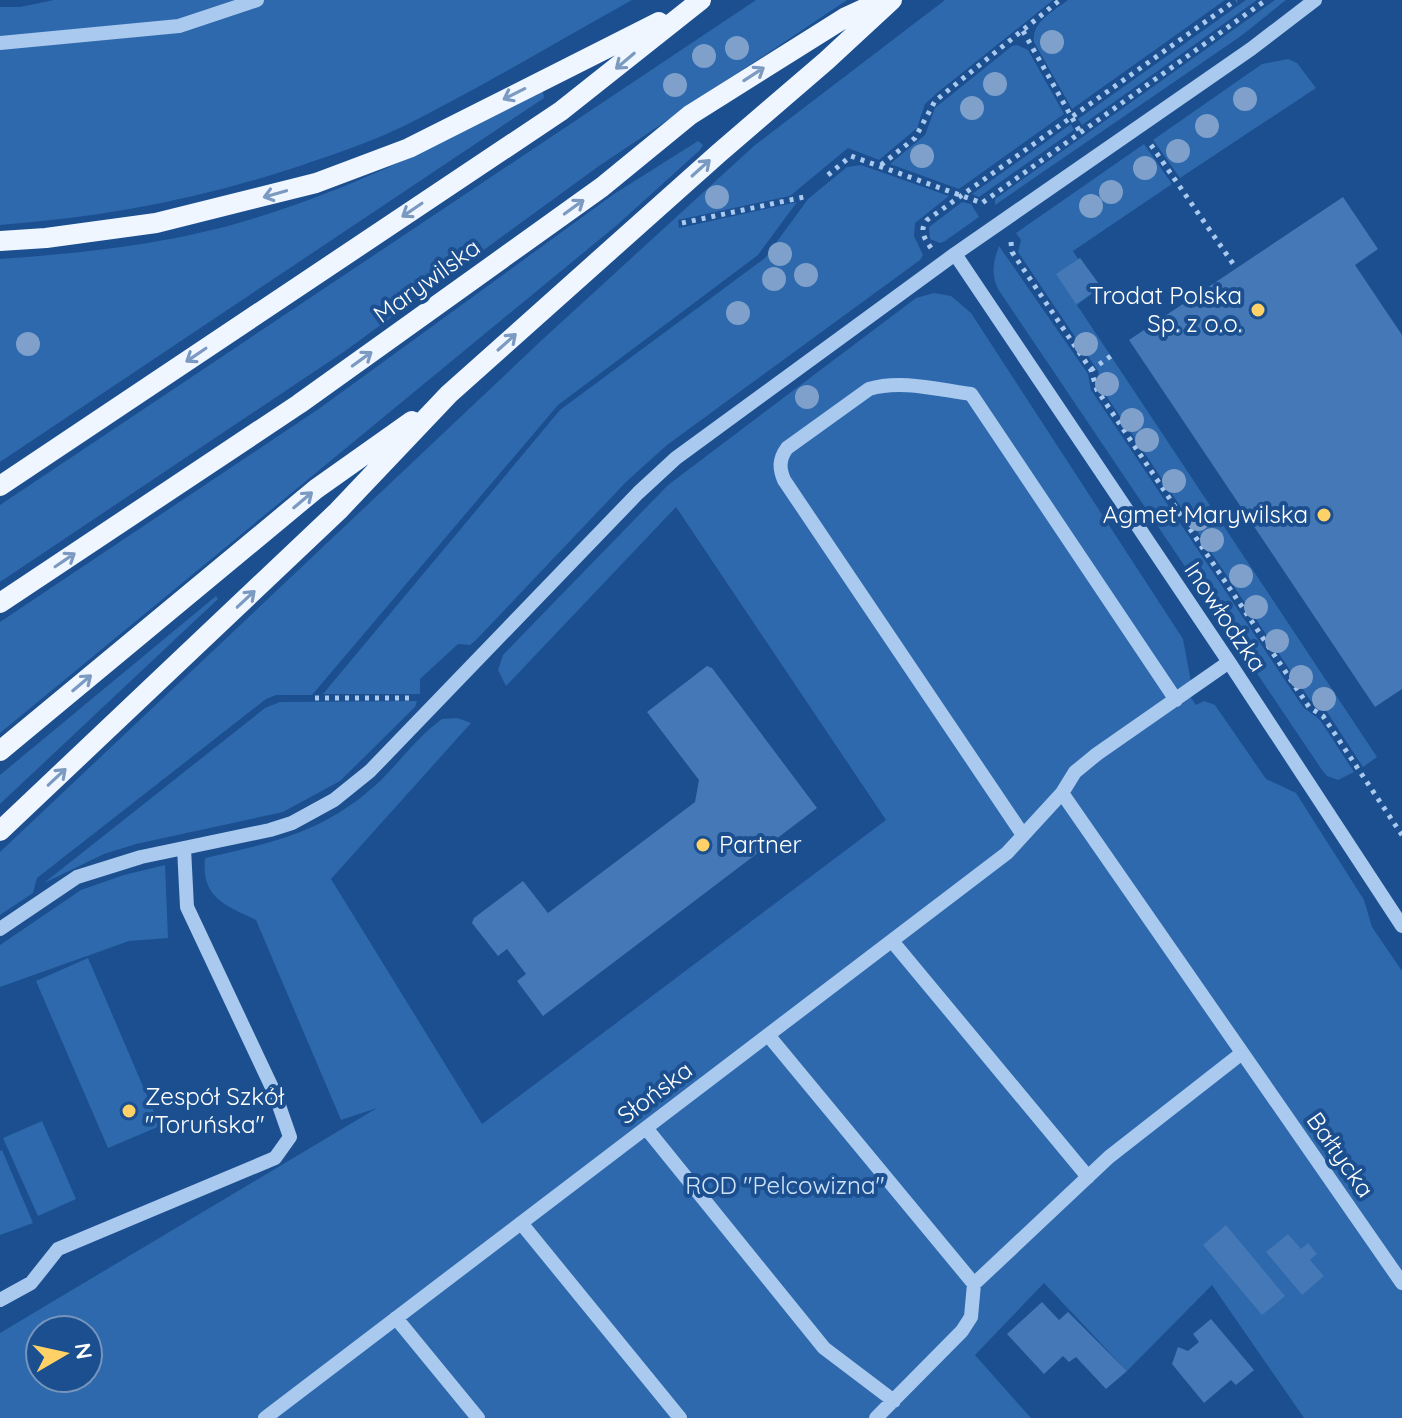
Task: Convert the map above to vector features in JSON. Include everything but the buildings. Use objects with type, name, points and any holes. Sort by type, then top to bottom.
[{"type":"main road","name":"Marywilska","points":[[0,603],[299,404],[602,187],[690,115],[846,17],[882,0]]},
{"type":"main road","points":[[0,831],[338,511],[449,394],[892,0]]},
{"type":"main road","points":[[0,241],[156,223],[316,183],[409,148],[693,5]]},
{"type":"main road","points":[[0,486],[561,111],[693,5]]},
{"type":"main road","points":[[0,751],[316,489],[449,394]]},
{"type":"street","points":[[0,43],[179,26],[257,0]]},
{"type":"street","points":[[0,929],[77,877],[113,865],[270,830],[313,813],[353,787],[638,493],[676,458],[941,264],[1251,49],[1315,0]]},
{"type":"street","name":"Inowłodzka","points":[[955,254],[1402,926]]},
{"type":"street","points":[[1023,835],[784,480],[780,461],[787,448],[869,389],[882,385],[896,384],[971,394],[1176,700]]},
{"type":"street","name":"Słońska","points":[[272,1416],[1007,853],[1062,793],[1075,772],[1229,662]]},
{"type":"street","name":"Bałtycka","points":[[1062,793],[1402,1283]]},
{"type":"street","points":[[0,1300],[31,1283],[58,1249],[275,1158],[290,1137],[275,1094],[187,907],[184,848]]},
{"type":"street","points":[[892,941],[1088,1177]]},
{"type":"street","points":[[768,1035],[974,1284]]},
{"type":"street","points":[[876,1418],[962,1331],[971,1317],[974,1284],[1109,1157],[1242,1053]]},
{"type":"street","points":[[646,1128],[824,1348],[894,1401]]},
{"type":"street","points":[[521,1223],[680,1418]]},
{"type":"street","points":[[396,1318],[478,1418]]},
{"type":"path","points":[[880,166],[915,138],[935,101],[1060,0]]},
{"type":"path","points":[[941,264],[927,241],[923,225],[1236,0]]},
{"type":"path","points":[[982,203],[1266,0]]},
{"type":"path","points":[[1023,31],[1080,132]]},
{"type":"path","points":[[1138,128],[1236,268]]},
{"type":"path","points":[[828,175],[851,156],[982,203],[1013,244],[1012,252],[1091,370],[1097,390],[1309,707],[1323,716],[1402,835]]},
{"type":"path","points":[[682,223],[804,197]]},
{"type":"path","points":[[1091,370],[1111,356]]},
{"type":"path","points":[[315,698],[441,697]]},
{"type":"green space","points":[[54,0],[632,0],[433,111],[371,141],[275,174],[159,204],[80,217],[0,225],[0,7],[20,7]]},
{"type":"green space","points":[[756,0],[847,0],[599,166],[345,351],[0,582],[0,505]]},
{"type":"green space","points":[[945,0],[1053,0],[925,104],[917,128],[879,160],[848,148],[790,196],[678,220],[679,228],[797,202],[758,255],[558,405],[312,695],[276,695],[266,699],[37,878],[33,893],[0,915],[0,852],[543,339],[755,145]]},
{"type":"green space","points":[[1068,0],[1225,0],[1072,109],[1034,42],[1040,23]]},
{"type":"green space","points":[[1246,0],[1257,0],[1082,125],[1078,119]]},
{"type":"green space","points":[[1275,0],[1286,0],[1241,36],[995,205],[995,199]]},
{"type":"green space","points":[[1017,45],[1028,50],[1064,114],[959,189],[890,164],[925,135],[935,108]]},
{"type":"green space","points":[[1288,59],[1297,63],[1316,88],[1180,178],[1153,140],[1262,64]]},
{"type":"green space","points":[[541,91],[544,98],[0,462],[0,259],[127,246],[190,235],[252,219],[327,193],[400,162]]},
{"type":"green space","points":[[1071,124],[1074,130],[979,197],[972,194]]},
{"type":"green space","points":[[698,141],[703,145],[700,150],[617,225],[0,733],[0,622],[320,408],[614,194]]},
{"type":"green space","points":[[1144,144],[1172,184],[1073,251],[1101,287],[1077,305],[1377,757],[1363,767],[1327,712],[1310,700],[1101,388],[1098,371],[1018,252],[1021,240],[1016,233]]},
{"type":"green space","points":[[861,165],[949,196],[915,223],[914,236],[923,255],[920,260],[667,445],[626,482],[475,641],[470,645],[458,644],[420,679],[420,694],[323,694],[560,410],[765,258],[808,199],[847,167]]},
{"type":"green space","points":[[962,202],[971,204],[979,217],[945,241],[940,243],[930,239],[929,227]]},
{"type":"green space","points":[[999,246],[1088,374],[1091,390],[1303,707],[1320,720],[1354,772],[1338,780],[1327,776],[1322,770],[998,289],[994,268]]},
{"type":"green space","name":"ROD \"Pelcowizna\"","points":[[934,293],[951,296],[971,313],[1183,639],[1191,682],[1187,692],[1196,705],[1204,701],[1215,705],[1266,779],[1296,793],[1364,900],[1372,927],[1402,971],[1402,1418],[1304,1418],[1212,1285],[1127,1371],[1044,1283],[975,1355],[1031,1418],[0,1418],[0,1333],[24,1319],[24,1394],[104,1394],[104,1314],[32,1314],[377,1108],[341,1120],[256,920],[225,904],[211,891],[205,872],[205,858],[254,847],[317,825],[357,801],[442,719],[457,718],[471,723],[331,879],[482,1124],[886,820],[676,507],[506,686],[498,670],[503,655],[668,485],[916,298]]},
{"type":"green space","points":[[216,596],[218,599],[0,804],[0,775]]},
{"type":"green space","points":[[417,701],[415,707],[340,781],[283,812],[136,844],[104,854],[44,883],[265,708],[280,702]]},
{"type":"green space","points":[[165,865],[168,938],[129,941],[0,987],[0,945],[81,890]]},
{"type":"green space","points":[[88,958],[160,1126],[108,1148],[36,981]]},
{"type":"green space","points":[[42,1121],[76,1199],[38,1216],[3,1138]]},
{"type":"green space","points":[[0,1151],[33,1223],[0,1235]]},
{"type":"place","name":"Trodat Polska Sp. z o.o.","points":[[1258,310]]},
{"type":"place","name":"Agmet Marywilska","points":[[1324,515]]},
{"type":"place","name":"Partner","points":[[703,845]]},
{"type":"place","name":"Zespół Szkół \"Toruńska\"","points":[[129,1111]]}]
